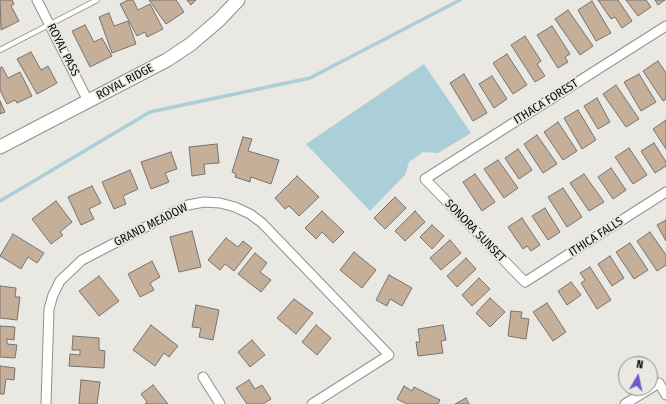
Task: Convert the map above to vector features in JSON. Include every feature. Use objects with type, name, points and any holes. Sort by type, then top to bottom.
[{"type":"street","name":"ROYAL PASS","points":[[37,0],[88,101]]},
{"type":"street","name":"ROYAL RIDGE","points":[[0,147],[167,60],[185,48],[219,20],[238,0]]},
{"type":"street","name":"ITHACA FOREST","points":[[425,179],[666,26]]},
{"type":"street","name":"SONORA SUNSET","points":[[425,179],[525,282]]},
{"type":"street","name":"ITHICA FALLS","points":[[525,282],[666,192]]},
{"type":"street","name":"GRAND MEADOW","points":[[46,404],[49,309],[53,295],[60,281],[82,260],[188,205],[204,202],[235,206],[250,214],[262,223],[389,355],[312,404]]},
{"type":"street","points":[[204,377],[220,404]]},
{"type":"street","points":[[625,404],[658,383],[666,395]]},
{"type":"lane","points":[[0,50],[97,0]]},
{"type":"water","points":[[424,64],[471,133],[438,153],[423,152],[409,162],[405,175],[370,211],[306,144]]},
{"type":"building","points":[[0,0],[12,0],[14,4],[11,6],[19,21],[1,30]]},
{"type":"building","points":[[128,0],[133,0],[138,10],[150,4],[163,29],[147,37],[145,32],[137,36],[120,4]]},
{"type":"building","points":[[149,0],[176,0],[184,12],[166,24]]},
{"type":"building","points":[[187,0],[196,0],[191,5]]},
{"type":"building","points":[[598,0],[618,0],[632,21],[622,28],[615,17],[611,19]]},
{"type":"building","points":[[626,0],[646,0],[651,7],[638,16]]},
{"type":"building","points":[[655,0],[665,0],[658,5]]},
{"type":"building","points":[[592,1],[611,33],[596,41],[578,10]]},
{"type":"building","points":[[568,10],[593,46],[580,55],[555,19]]},
{"type":"building","points":[[109,13],[114,26],[128,21],[136,44],[112,53],[99,17]]},
{"type":"building","points":[[85,25],[94,42],[102,38],[112,56],[90,67],[72,31]]},
{"type":"building","points":[[552,26],[570,54],[565,57],[568,62],[558,68],[537,35]]},
{"type":"building","points":[[525,36],[541,61],[537,64],[545,76],[535,82],[511,45]]},
{"type":"building","points":[[31,52],[41,70],[48,66],[57,83],[37,94],[17,59]]},
{"type":"building","points":[[507,54],[527,85],[513,94],[493,63]]},
{"type":"building","points":[[658,61],[666,73],[666,99],[663,101],[643,71]]},
{"type":"building","points":[[2,67],[8,78],[20,72],[32,96],[17,103],[15,100],[7,104],[0,90],[0,68]]},
{"type":"building","points":[[464,74],[487,113],[473,121],[450,83]]},
{"type":"building","points":[[639,74],[656,102],[641,111],[624,82]]},
{"type":"building","points":[[492,76],[507,99],[494,108],[479,84]]},
{"type":"building","points":[[616,85],[639,119],[626,127],[603,94]]},
{"type":"building","points":[[597,98],[610,122],[598,129],[584,106]]},
{"type":"building","points":[[0,101],[5,112],[0,114]]},
{"type":"building","points":[[578,110],[596,140],[582,149],[564,118]]},
{"type":"building","points":[[666,120],[666,149],[653,129]]},
{"type":"building","points":[[558,122],[577,151],[563,160],[544,132]]},
{"type":"building","points":[[537,135],[557,164],[543,173],[524,144]]},
{"type":"building","points":[[243,137],[252,139],[248,151],[279,160],[271,184],[251,177],[250,182],[235,177],[236,174],[232,172]]},
{"type":"building","points":[[654,143],[666,162],[666,166],[655,173],[641,151]]},
{"type":"building","points":[[217,144],[219,163],[204,164],[205,174],[192,176],[189,147]]},
{"type":"building","points":[[629,148],[647,175],[633,184],[615,157]]},
{"type":"building","points":[[518,149],[532,170],[519,179],[505,158]]},
{"type":"building","points":[[171,152],[177,169],[165,173],[169,182],[151,189],[141,162]]},
{"type":"building","points":[[498,160],[518,188],[504,198],[484,169]]},
{"type":"building","points":[[611,168],[626,190],[613,199],[598,177]]},
{"type":"building","points":[[130,170],[138,189],[123,196],[126,204],[114,209],[102,182]]},
{"type":"building","points":[[475,174],[495,202],[482,211],[463,182]]},
{"type":"building","points":[[584,174],[604,202],[589,211],[570,183]]},
{"type":"building","points":[[297,176],[319,197],[299,216],[289,206],[285,209],[275,198]]},
{"type":"building","points":[[92,186],[101,203],[89,209],[94,219],[81,225],[68,197]]},
{"type":"building","points":[[563,188],[582,217],[567,227],[548,197]]},
{"type":"building","points":[[395,197],[406,208],[385,229],[374,218]]},
{"type":"building","points":[[56,201],[72,222],[60,232],[63,235],[51,244],[32,219]]},
{"type":"building","points":[[545,208],[560,232],[548,240],[532,216]]},
{"type":"building","points":[[322,211],[344,232],[333,243],[322,232],[316,239],[305,228]]},
{"type":"building","points":[[415,211],[425,222],[405,241],[395,231]]},
{"type":"building","points":[[522,218],[540,245],[531,251],[527,246],[523,249],[508,227]]},
{"type":"building","points":[[666,220],[666,241],[657,225]]},
{"type":"building","points":[[432,225],[444,236],[432,249],[420,237]]},
{"type":"building","points":[[192,231],[201,267],[179,272],[170,237]]},
{"type":"building","points":[[650,232],[666,255],[666,265],[657,271],[637,241]]},
{"type":"building","points":[[13,234],[44,253],[37,263],[28,257],[21,269],[0,256]]},
{"type":"building","points":[[226,238],[238,247],[243,241],[252,248],[234,271],[225,264],[220,270],[208,260]]},
{"type":"building","points":[[450,240],[461,253],[441,270],[430,258]]},
{"type":"building","points":[[630,243],[648,270],[634,279],[616,252]]},
{"type":"building","points":[[354,252],[376,270],[362,288],[340,270]]},
{"type":"building","points":[[255,253],[267,263],[260,272],[271,280],[261,292],[238,274]]},
{"type":"building","points":[[610,256],[624,278],[612,286],[598,264]]},
{"type":"building","points":[[466,258],[476,269],[457,287],[447,276]]},
{"type":"building","points":[[152,261],[160,277],[150,283],[154,290],[140,297],[128,274]]},
{"type":"building","points":[[590,267],[611,300],[597,309],[581,283],[585,280],[580,273]]},
{"type":"building","points":[[389,275],[412,288],[402,306],[390,299],[387,306],[376,300]]},
{"type":"building","points":[[99,276],[119,301],[99,316],[79,291]]},
{"type":"building","points":[[479,278],[490,289],[472,306],[462,295]]},
{"type":"building","points":[[571,282],[581,295],[567,305],[558,291]]},
{"type":"building","points":[[0,286],[16,288],[15,297],[20,297],[17,320],[0,318]]},
{"type":"building","points":[[490,298],[505,312],[490,327],[476,313]]},
{"type":"building","points":[[294,299],[313,313],[296,334],[277,318]]},
{"type":"building","points":[[547,303],[566,332],[553,341],[533,312]]},
{"type":"building","points":[[196,305],[219,310],[213,340],[199,337],[201,328],[192,327]]},
{"type":"building","points":[[511,311],[522,312],[521,318],[529,319],[526,339],[508,336]]},
{"type":"building","points":[[151,325],[178,346],[169,357],[164,353],[155,366],[133,350]]},
{"type":"building","points":[[316,325],[331,338],[317,355],[302,342]]},
{"type":"building","points":[[443,325],[446,340],[441,341],[443,353],[418,356],[416,342],[420,342],[418,329]]},
{"type":"building","points":[[0,326],[15,327],[14,340],[7,339],[7,344],[17,345],[15,358],[0,357]]},
{"type":"building","points":[[73,336],[99,338],[99,350],[105,351],[104,368],[69,366],[70,354],[80,355],[80,350],[72,350]]},
{"type":"building","points":[[252,340],[265,355],[250,367],[238,352]]},
{"type":"building","points":[[0,366],[15,368],[14,380],[6,379],[4,394],[0,394]]},
{"type":"building","points":[[81,380],[100,382],[97,404],[79,404]]},
{"type":"building","points":[[249,380],[255,389],[262,385],[271,399],[263,404],[247,404],[236,388]]},
{"type":"building","points":[[153,385],[168,404],[145,404],[147,402],[141,394]]},
{"type":"building","points":[[404,386],[412,391],[414,387],[440,400],[438,404],[407,404],[397,399]]},
{"type":"building","points":[[466,398],[469,404],[455,404]]},
{"type":"waterway","points":[[0,201],[150,112],[310,78],[460,0]]}]
